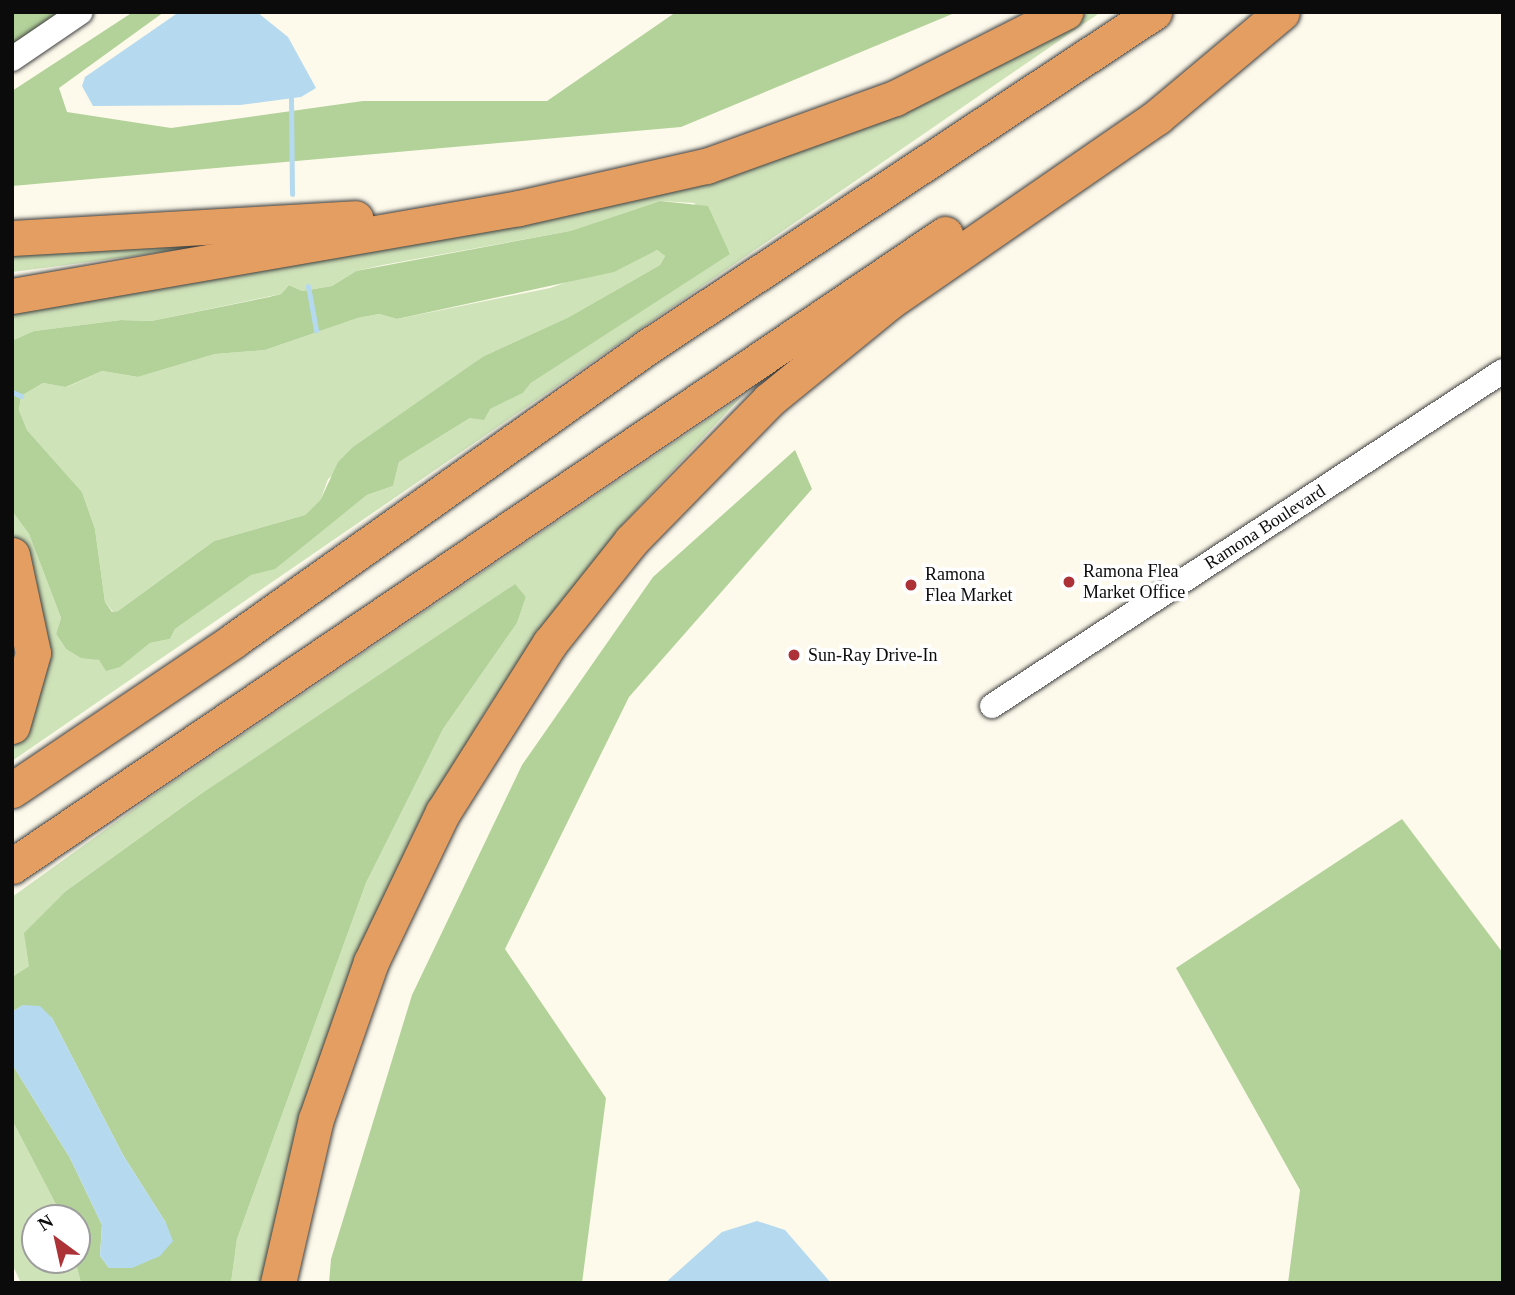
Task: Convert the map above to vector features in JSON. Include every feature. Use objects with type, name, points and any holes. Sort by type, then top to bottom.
[{"type":"highway","points":[[12,296],[519,208],[706,166],[895,98],[1065,12]]},
{"type":"highway","points":[[12,790],[234,640],[647,346],[1154,12]]},
{"type":"highway","points":[[12,866],[1273,12]]},
{"type":"highway","points":[[278,1283],[316,1119],[371,962],[443,812],[550,643],[631,541],[769,400],[889,302],[1157,117],[1282,12]]},
{"type":"highway","points":[[12,238],[519,208]]},
{"type":"highway","points":[[12,555],[33,653],[12,726]]},
{"type":"street","points":[[12,59],[81,12]]},
{"type":"street","name":"Ramona Boulevard","points":[[992,706],[1503,372]]},
{"type":"green space","points":[[12,12],[59,12],[12,44]]},
{"type":"green space","points":[[133,12],[164,12],[59,88],[67,112],[171,128],[363,101],[547,101],[676,12],[957,12],[681,127],[12,186],[12,91]]},
{"type":"green space","points":[[1092,12],[1101,12],[12,761],[12,743],[22,726],[19,548],[12,535],[12,511],[29,534],[61,618],[56,634],[66,649],[119,667],[150,643],[170,639],[175,629],[251,574],[275,568],[367,495],[393,486],[399,462],[470,418],[523,393],[531,383],[730,253],[694,203],[660,201],[570,231],[356,271],[332,286],[302,291],[289,285],[281,294],[151,321],[121,320],[34,331],[16,342],[12,341],[12,314],[505,225]]},
{"type":"green space","points":[[660,201],[708,206],[730,254],[531,383],[523,393],[490,409],[484,420],[470,418],[399,462],[393,486],[367,495],[275,569],[251,575],[175,629],[170,639],[150,643],[120,667],[106,671],[99,660],[81,658],[66,649],[56,634],[61,618],[29,534],[12,511],[12,341],[34,331],[121,320],[151,321],[281,294],[289,285],[302,291],[332,286],[356,271],[570,231]],"holes":[[[657,250],[665,256],[660,265],[569,317],[484,356],[353,447],[338,462],[321,499],[305,515],[214,541],[118,611],[112,612],[105,602],[95,529],[82,492],[27,430],[19,410],[21,396],[43,383],[66,387],[102,371],[138,377],[215,354],[265,350],[358,318],[379,314],[397,319],[614,272]]]},
{"type":"green space","points":[[237,242],[44,268],[12,272],[12,243]]},
{"type":"green space","points":[[657,250],[665,256],[660,265],[569,317],[484,356],[328,479],[321,499],[305,515],[214,541],[118,611],[113,612],[105,602],[95,529],[82,492],[27,430],[19,410],[21,396],[43,383],[67,387],[102,371],[138,377],[215,354],[265,350],[358,318],[379,314],[397,319],[550,288]]},
{"type":"green space","points":[[741,397],[621,526],[530,646],[487,709],[411,838],[264,1283],[231,1283],[237,1239],[366,883],[443,729],[517,623],[526,597],[514,585],[202,793],[66,891],[29,966],[12,977],[12,897],[155,794]]},
{"type":"green space","points":[[795,450],[812,489],[629,697],[505,949],[606,1098],[582,1283],[329,1283],[331,1259],[412,995],[522,765],[653,577]]},
{"type":"green space","points":[[515,584],[526,597],[517,623],[443,729],[366,883],[237,1239],[231,1283],[81,1283],[79,1274],[91,1274],[91,1204],[56,1204],[12,1120],[12,1064],[70,1158],[102,1225],[100,1256],[109,1268],[166,1223],[123,1155],[52,1018],[23,1005],[12,1012],[12,977],[29,966],[24,933],[66,891],[202,793]]},
{"type":"green space","points":[[1402,819],[1503,953],[1503,1283],[1288,1283],[1300,1190],[1176,968]]},
{"type":"green space","points":[[12,1120],[56,1204],[21,1204],[21,1274],[79,1274],[81,1283],[21,1283],[12,1264]]},
{"type":"water","points":[[179,12],[257,12],[288,37],[316,88],[301,97],[240,105],[93,106],[82,86],[85,77]]},
{"type":"water","points":[[23,1005],[40,1006],[52,1018],[123,1155],[166,1223],[173,1241],[160,1256],[132,1268],[109,1268],[100,1256],[102,1225],[70,1158],[12,1064],[12,1012]]},
{"type":"water","points":[[757,1221],[785,1230],[831,1283],[665,1283],[722,1232]]},
{"type":"waterway","points":[[291,98],[292,194]]},
{"type":"waterway","points":[[308,286],[316,330]]},
{"type":"waterway","points":[[12,392],[21,396]]},
{"type":"place","name":"Ramona Flea Market Office","points":[[1069,582]]},
{"type":"place","name":"Ramona Flea Market","points":[[911,585]]},
{"type":"place","name":"Sun-Ray Drive-In","points":[[794,655]]}]
